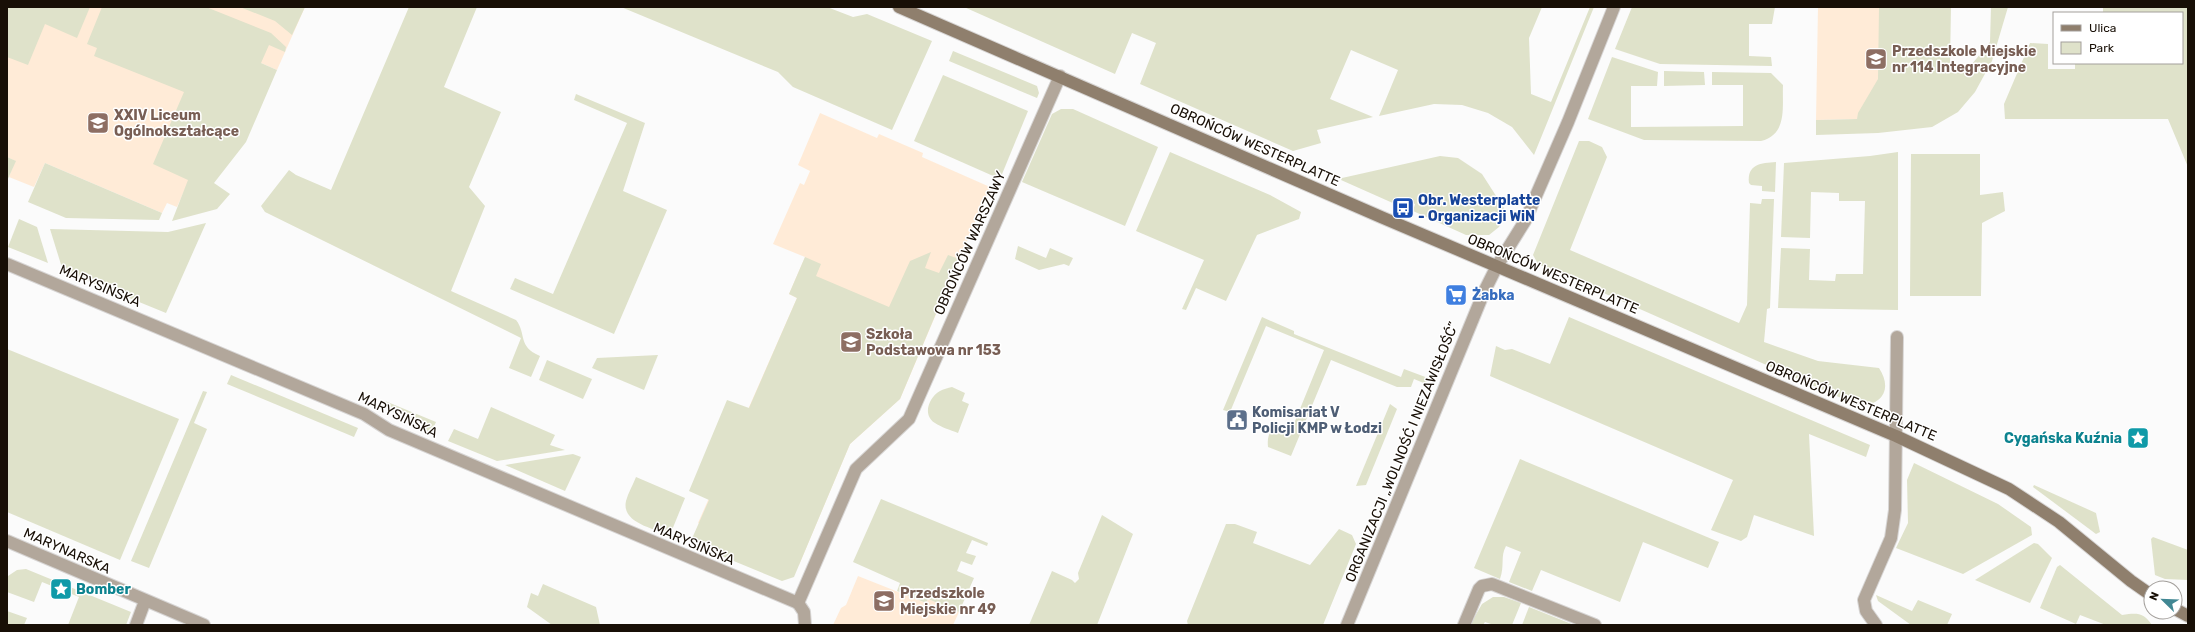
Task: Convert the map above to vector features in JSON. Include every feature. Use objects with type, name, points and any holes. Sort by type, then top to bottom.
[{"type":"street","name":"OBROŃCÓW WESTERPLATTE","points":[[899,7],[1497,266],[1896,436],[2009,489],[2059,522],[2143,589]]},
{"type":"street","name":"ORGANIZACJI „WOLNOŚĆ I NIEZAWISŁOŚĆ”","points":[[1347,625],[1484,292],[1497,266],[1525,221],[1568,122],[1614,7]]},
{"type":"street","name":"OBROŃCÓW WARSZAWY","points":[[798,603],[856,469],[910,419],[1060,76]]},
{"type":"street","name":"MARYSIŃSKA","points":[[7,264],[364,414],[389,430],[798,603]]},
{"type":"street","points":[[1876,625],[1866,611],[1864,600],[1893,530],[1895,510],[1897,337]]},
{"type":"street","name":"MARYNARSKA","points":[[7,541],[204,625]]},
{"type":"street","points":[[1464,625],[1479,589],[1482,586],[1492,584],[1595,625]]},
{"type":"street","points":[[136,625],[146,601]]},
{"type":"street","points":[[798,603],[804,612],[806,625]]},
{"type":"shaded area","name":"XXIV Liceum Ogólnokształcące","points":[[7,7],[305,7],[277,70],[261,63],[189,180],[177,207],[167,203],[162,213],[45,163],[34,187],[9,177],[15,161],[7,157]]},
{"type":"shaded area","name":"Przedszkole Miejskie nr 114 Integracyjne","points":[[1818,7],[1936,7],[1857,119],[1816,120]]},
{"type":"shaded area","name":"Szkoła Podstawowa nr 153","points":[[820,113],[877,138],[879,134],[923,153],[922,157],[990,187],[900,399],[850,444],[799,565],[698,523],[797,298],[789,294],[805,257],[773,244],[800,183],[804,185],[810,171],[798,165]]},
{"type":"shaded area","name":"Przedszkole Miejskie nr 49","points":[[858,576],[926,603],[928,599],[959,612],[953,625],[833,625],[841,608],[846,605]]},
{"type":"green space","points":[[7,7],[90,7],[77,38],[45,24],[28,65],[7,57]]},
{"type":"green space","points":[[102,7],[206,7],[271,33],[286,47],[285,52],[269,45],[261,63],[277,70],[246,142],[214,183],[230,194],[217,209],[172,221],[188,180],[153,164],[184,92],[94,56],[97,48],[87,44]]},
{"type":"green space","points":[[240,7],[305,7],[292,35],[275,21]]},
{"type":"green space","points":[[409,7],[477,7],[444,87],[501,112],[469,187],[485,206],[451,291],[516,320],[525,344],[533,352],[540,356],[531,377],[509,368],[521,338],[265,212],[261,206],[289,170],[296,175],[331,190]]},
{"type":"green space","points":[[621,7],[827,7],[853,17],[867,14],[932,41],[892,130],[793,87],[778,72]]},
{"type":"green space","points":[[964,7],[1542,7],[1529,38],[1531,94],[1551,102],[1590,7],[1594,7],[1534,155],[1512,127],[1488,113],[1462,105],[1434,104],[1379,116],[1398,70],[1351,50],[1330,99],[1373,117],[1317,130],[1321,143],[1293,151],[1140,84],[1156,43],[1132,33],[1115,74]]},
{"type":"green space","points":[[1632,7],[1775,7],[1772,24],[1749,24],[1749,56],[1771,57],[1772,66],[1660,64],[1615,49]]},
{"type":"green space","points":[[1879,7],[1951,7],[1950,65],[1972,64],[1990,42],[1991,7],[2008,7],[1992,61],[1975,92],[1958,112],[1932,127],[1878,133],[1816,135],[1816,120],[1857,119],[1858,113],[1878,79]]},
{"type":"green space","points":[[2103,7],[2188,7],[2188,167],[2168,119],[2005,119],[2004,104],[2030,43],[2048,44],[2048,69],[2075,69],[2075,64],[2183,64],[2183,12],[2103,12]]},
{"type":"green space","points":[[953,51],[1037,86],[1039,93],[1037,98],[949,61]]},
{"type":"green space","points":[[1612,57],[1658,72],[1657,86],[1631,86],[1631,127],[1743,126],[1743,85],[1712,85],[1712,72],[1771,73],[1783,85],[1783,111],[1780,126],[1770,137],[1761,141],[1644,140],[1588,119]]},
{"type":"green space","points":[[1664,71],[1704,72],[1705,85],[1664,86]]},
{"type":"green space","points":[[943,75],[1028,111],[1000,179],[914,141]]},
{"type":"green space","points":[[576,94],[645,123],[623,191],[667,210],[614,334],[510,289],[515,278],[553,294],[627,123],[574,100]]},
{"type":"green space","points":[[1061,109],[1073,109],[1158,147],[1125,226],[1022,182],[1052,114]]},
{"type":"green space","points":[[1579,141],[1589,141],[1602,147],[1607,157],[1570,250],[1739,323],[1747,305],[1750,203],[1761,204],[1762,199],[1774,199],[1770,308],[1767,309],[1764,342],[1818,361],[1879,368],[1885,383],[1885,389],[1879,400],[1866,405],[1857,405],[1538,264],[1533,255]]},
{"type":"green space","points":[[1170,152],[1270,195],[1301,212],[1299,219],[1257,235],[1226,301],[1196,288],[1186,310],[1182,309],[1204,260],[1136,231]]},
{"type":"green space","points":[[1898,152],[1898,310],[1778,308],[1781,248],[1810,249],[1809,280],[1835,281],[1836,274],[1863,274],[1865,201],[1839,201],[1839,193],[1811,192],[1810,238],[1781,237],[1784,163],[1870,156]]},
{"type":"green space","points":[[1911,154],[1980,154],[1980,195],[2003,192],[2005,211],[1982,223],[1981,296],[1910,296]]},
{"type":"green space","points":[[1440,156],[1458,158],[1482,174],[1507,213],[1499,227],[1489,235],[1466,235],[1413,211],[1415,204],[1398,197],[1395,204],[1341,180],[1342,178]]},
{"type":"green space","points":[[7,157],[16,161],[7,181]]},
{"type":"green space","points":[[1776,162],[1775,192],[1762,191],[1762,186],[1751,185],[1749,183],[1750,172],[1753,168],[1760,164]]},
{"type":"green space","points":[[45,163],[162,213],[159,220],[66,218],[28,202]]},
{"type":"green space","points":[[19,219],[37,227],[48,263],[8,247]]},
{"type":"green space","points":[[206,223],[166,313],[63,271],[50,229],[168,232]]},
{"type":"green space","points":[[1018,246],[1046,258],[1050,248],[1073,258],[1069,266],[1064,264],[1039,270],[1015,259]]},
{"type":"green space","points":[[931,252],[925,268],[939,273],[948,255],[959,259],[900,399],[850,444],[794,577],[782,581],[690,543],[709,500],[689,491],[727,400],[749,408],[797,298],[789,294],[805,257],[821,264],[816,276],[889,307],[910,261]]},
{"type":"green space","points":[[1262,317],[1294,331],[1294,334],[1401,377],[1404,369],[1428,378],[1426,384],[1414,379],[1411,387],[1397,387],[1331,360],[1291,456],[1268,447],[1269,435],[1276,425],[1291,431],[1324,350],[1266,326],[1230,412],[1223,410]]},
{"type":"green space","points":[[1569,317],[1870,445],[1866,457],[1809,434],[1814,536],[1754,515],[1747,537],[1741,541],[1711,530],[1733,480],[1490,376],[1496,346],[1505,350],[1512,349],[1550,364]]},
{"type":"green space","points":[[7,349],[179,419],[120,560],[7,512]]},
{"type":"green space","points":[[658,355],[644,390],[592,368],[597,358]]},
{"type":"green space","points":[[547,360],[592,379],[583,399],[539,380]]},
{"type":"green space","points":[[231,375],[358,428],[354,437],[227,384]]},
{"type":"green space","points":[[952,387],[965,393],[962,401],[969,404],[958,433],[935,423],[931,420],[928,411],[928,406],[936,394]]},
{"type":"green space","points":[[203,391],[207,392],[194,423],[207,429],[149,568],[131,561]]},
{"type":"green space","points":[[385,401],[436,422],[431,433],[399,420]]},
{"type":"green space","points":[[1390,404],[1397,409],[1366,485],[1356,486]]},
{"type":"green space","points":[[491,407],[555,435],[550,445],[565,450],[497,461],[448,441],[454,429],[478,439]]},
{"type":"green space","points":[[573,454],[581,457],[565,491],[505,465]]},
{"type":"green space","points":[[1520,459],[1719,542],[1708,568],[1643,542],[1620,602],[1541,570],[1532,591],[1509,582],[1521,552],[1506,546],[1503,554],[1500,579],[1474,568]]},
{"type":"green space","points":[[1914,463],[1998,504],[2031,527],[2032,535],[1963,574],[1896,548],[1908,523],[1907,480]]},
{"type":"green space","points":[[636,477],[685,498],[670,535],[640,524],[629,515],[626,509],[626,501]]},
{"type":"green space","points":[[2034,485],[2096,513],[2100,532],[2096,534],[2033,487]]},
{"type":"green space","points":[[881,499],[988,543],[987,546],[972,540],[966,553],[976,556],[972,565],[961,561],[957,571],[974,578],[959,612],[928,599],[926,603],[897,591],[900,583],[853,562]]},
{"type":"green space","points":[[1102,515],[1133,534],[1097,625],[1029,625],[1052,571],[1072,580],[1075,583],[1079,579],[1078,573]]},
{"type":"green space","points":[[1226,524],[1235,524],[1257,532],[1253,543],[1310,565],[1339,529],[1352,535],[1356,544],[1323,625],[1188,625],[1187,621]]},
{"type":"green space","points":[[2153,537],[2188,550],[2188,580],[2165,579],[2155,575],[2151,539]]},
{"type":"green space","points":[[2034,543],[2038,544],[2052,558],[2030,603],[1975,580]]},
{"type":"green space","points":[[2060,565],[2122,615],[2139,614],[2143,616],[2143,620],[2148,620],[2152,625],[2106,625],[2080,615],[2076,624],[2040,608],[2057,567]]},
{"type":"green space","points":[[26,569],[131,612],[126,625],[68,625],[79,597],[42,582],[34,602],[7,592],[8,576],[17,570]]},
{"type":"green space","points":[[543,584],[596,607],[600,625],[552,625],[527,607],[531,593],[538,596]]},
{"type":"green space","points":[[1876,595],[1912,611],[1918,600],[1952,614],[1947,625],[1911,625],[1878,601]]},
{"type":"green space","points":[[1493,597],[1504,597],[1521,603],[1512,625],[1494,625],[1485,622],[1483,625],[1470,625],[1482,604]]},
{"type":"green space","points":[[1529,607],[1574,625],[1522,625]]},
{"type":"green space","points":[[7,611],[27,618],[24,625],[7,625]]},
{"type":"place","name":"Przedszkole Miejskie nr 114 Integracyjne","points":[[1876,59]]},
{"type":"place","name":"XXIV Liceum Ogólnokształcące","points":[[98,123]]},
{"type":"place","name":"Obr. Westerplatte - Organizacji WiN","points":[[1403,208]]},
{"type":"place","name":"Żabka","points":[[1456,295]]},
{"type":"place","name":"Szkoła Podstawowa nr 153","points":[[851,342]]},
{"type":"place","name":"Komisariat V Policji KMP w Łodzi","points":[[1237,420]]},
{"type":"place","name":"Cygańska Kuźnia","points":[[2138,438]]},
{"type":"place","name":"Bomber","points":[[61,589]]},
{"type":"place","name":"Przedszkole Miejskie nr 49","points":[[884,601]]}]
